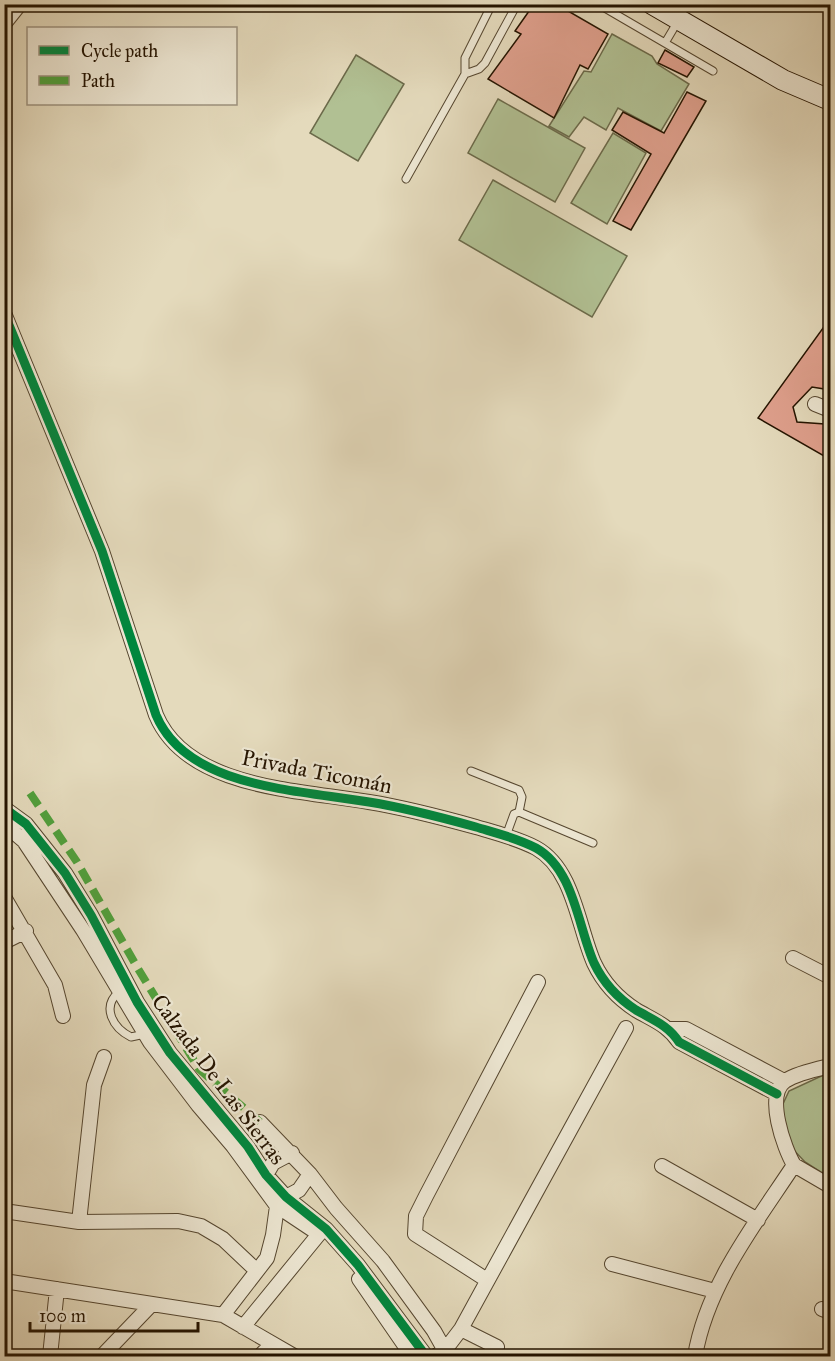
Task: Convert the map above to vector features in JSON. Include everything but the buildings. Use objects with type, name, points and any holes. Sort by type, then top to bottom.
[{"type":"street","points":[[4,24],[20,4]]},
{"type":"street","points":[[652,4],[783,80],[831,100]]},
{"type":"street","name":"Privada Ticomán","points":[[4,313],[19,342],[102,550],[156,715],[163,730],[180,751],[220,771],[270,787],[416,810],[506,836],[536,848],[551,858],[562,877],[595,963],[613,992],[635,1009],[670,1029]]},
{"type":"street","points":[[815,404],[831,410]]},
{"type":"street","name":"Calzada De Las Sierras","points":[[4,808],[26,824],[65,873],[148,1019],[170,1053],[248,1147],[281,1201]]},
{"type":"street","name":"Calzada De Las Sierras","points":[[4,824],[24,841],[82,930],[145,1034],[281,1201],[320,1230],[355,1267],[425,1356]]},
{"type":"street","points":[[4,897],[26,931],[55,985],[63,1016]]},
{"type":"street","points":[[4,942],[26,931]]},
{"type":"street","points":[[793,958],[831,976]]},
{"type":"street","points":[[487,1280],[415,1234],[414,1227],[426,1196],[538,982]]},
{"type":"street","points":[[443,1354],[461,1329],[626,1028]]},
{"type":"street","points":[[670,1029],[686,1029],[784,1081]]},
{"type":"street","points":[[670,1029],[679,1042],[777,1094]]},
{"type":"street","points":[[79,1222],[94,1085],[104,1057]]},
{"type":"street","points":[[831,1066],[784,1081],[777,1094],[783,1141],[794,1165],[831,1186]]},
{"type":"street","name":"Calzada De Las Sierras","points":[[260,1122],[292,1153],[383,1261],[434,1331],[443,1354]]},
{"type":"street","points":[[266,1175],[273,1163],[292,1153]]},
{"type":"street","points":[[695,1356],[698,1337],[715,1290],[794,1165]]},
{"type":"street","points":[[662,1166],[758,1220]]},
{"type":"street","points":[[223,1315],[267,1258],[281,1201],[299,1190],[310,1174]]},
{"type":"street","points":[[243,1327],[336,1208]]},
{"type":"street","points":[[4,1211],[79,1222],[178,1221],[201,1226],[223,1239],[257,1271]]},
{"type":"street","points":[[267,1258],[287,1271]]},
{"type":"street","points":[[612,1264],[715,1290]]},
{"type":"street","name":"Calzada De Las Sierras","points":[[355,1267],[412,1356]]},
{"type":"street","points":[[4,1281],[150,1306],[223,1315],[294,1356]]},
{"type":"street","points":[[50,1356],[57,1289]]},
{"type":"street","points":[[102,1356],[150,1306]]},
{"type":"street","points":[[461,1329],[497,1347]]},
{"type":"street","points":[[401,1341],[425,1356]]},
{"type":"street","points":[[260,1356],[272,1345]]},
{"type":"lane","points":[[406,179],[465,74],[465,58],[492,4]]},
{"type":"lane","points":[[465,74],[479,69],[485,63],[517,4]]},
{"type":"lane","points":[[598,4],[713,71]]},
{"type":"lane","points":[[665,43],[679,19]]},
{"type":"lane","points":[[471,771],[519,790],[522,798],[519,812]]},
{"type":"lane","points":[[506,836],[514,814],[519,812],[593,843]]},
{"type":"lane","points":[[119,992],[111,999],[109,1009],[116,1026],[131,1037],[145,1034]]},
{"type":"green space","points":[[612,34],[652,56],[657,64],[689,84],[661,131],[618,108],[606,130],[584,117],[569,137],[549,126],[584,71],[591,72]]},
{"type":"green space","points":[[356,55],[404,84],[358,161],[310,133]]},
{"type":"green space","points":[[498,99],[585,148],[555,202],[468,153]]},
{"type":"green space","points":[[613,133],[646,153],[607,224],[571,203]]},
{"type":"green space","points":[[493,180],[627,256],[592,317],[459,240]]},
{"type":"green space","points":[[830,1072],[830,1178],[805,1162],[788,1144],[782,1106],[789,1091]]},
{"type":"marked path","points":[[30,793],[77,862],[199,1069],[260,1122]]},
{"type":"cycle path","points":[[4,313],[102,551],[156,715],[171,739],[193,758],[219,772],[249,782],[410,810],[499,834],[536,848],[549,857],[567,884],[594,963],[602,977],[618,995],[636,1010],[665,1027],[679,1042],[777,1094]]},
{"type":"cycle path","points":[[4,808],[26,824],[65,873],[91,915],[137,1002],[170,1053],[248,1147],[266,1175],[286,1197],[326,1229],[358,1265],[426,1356]]}]
